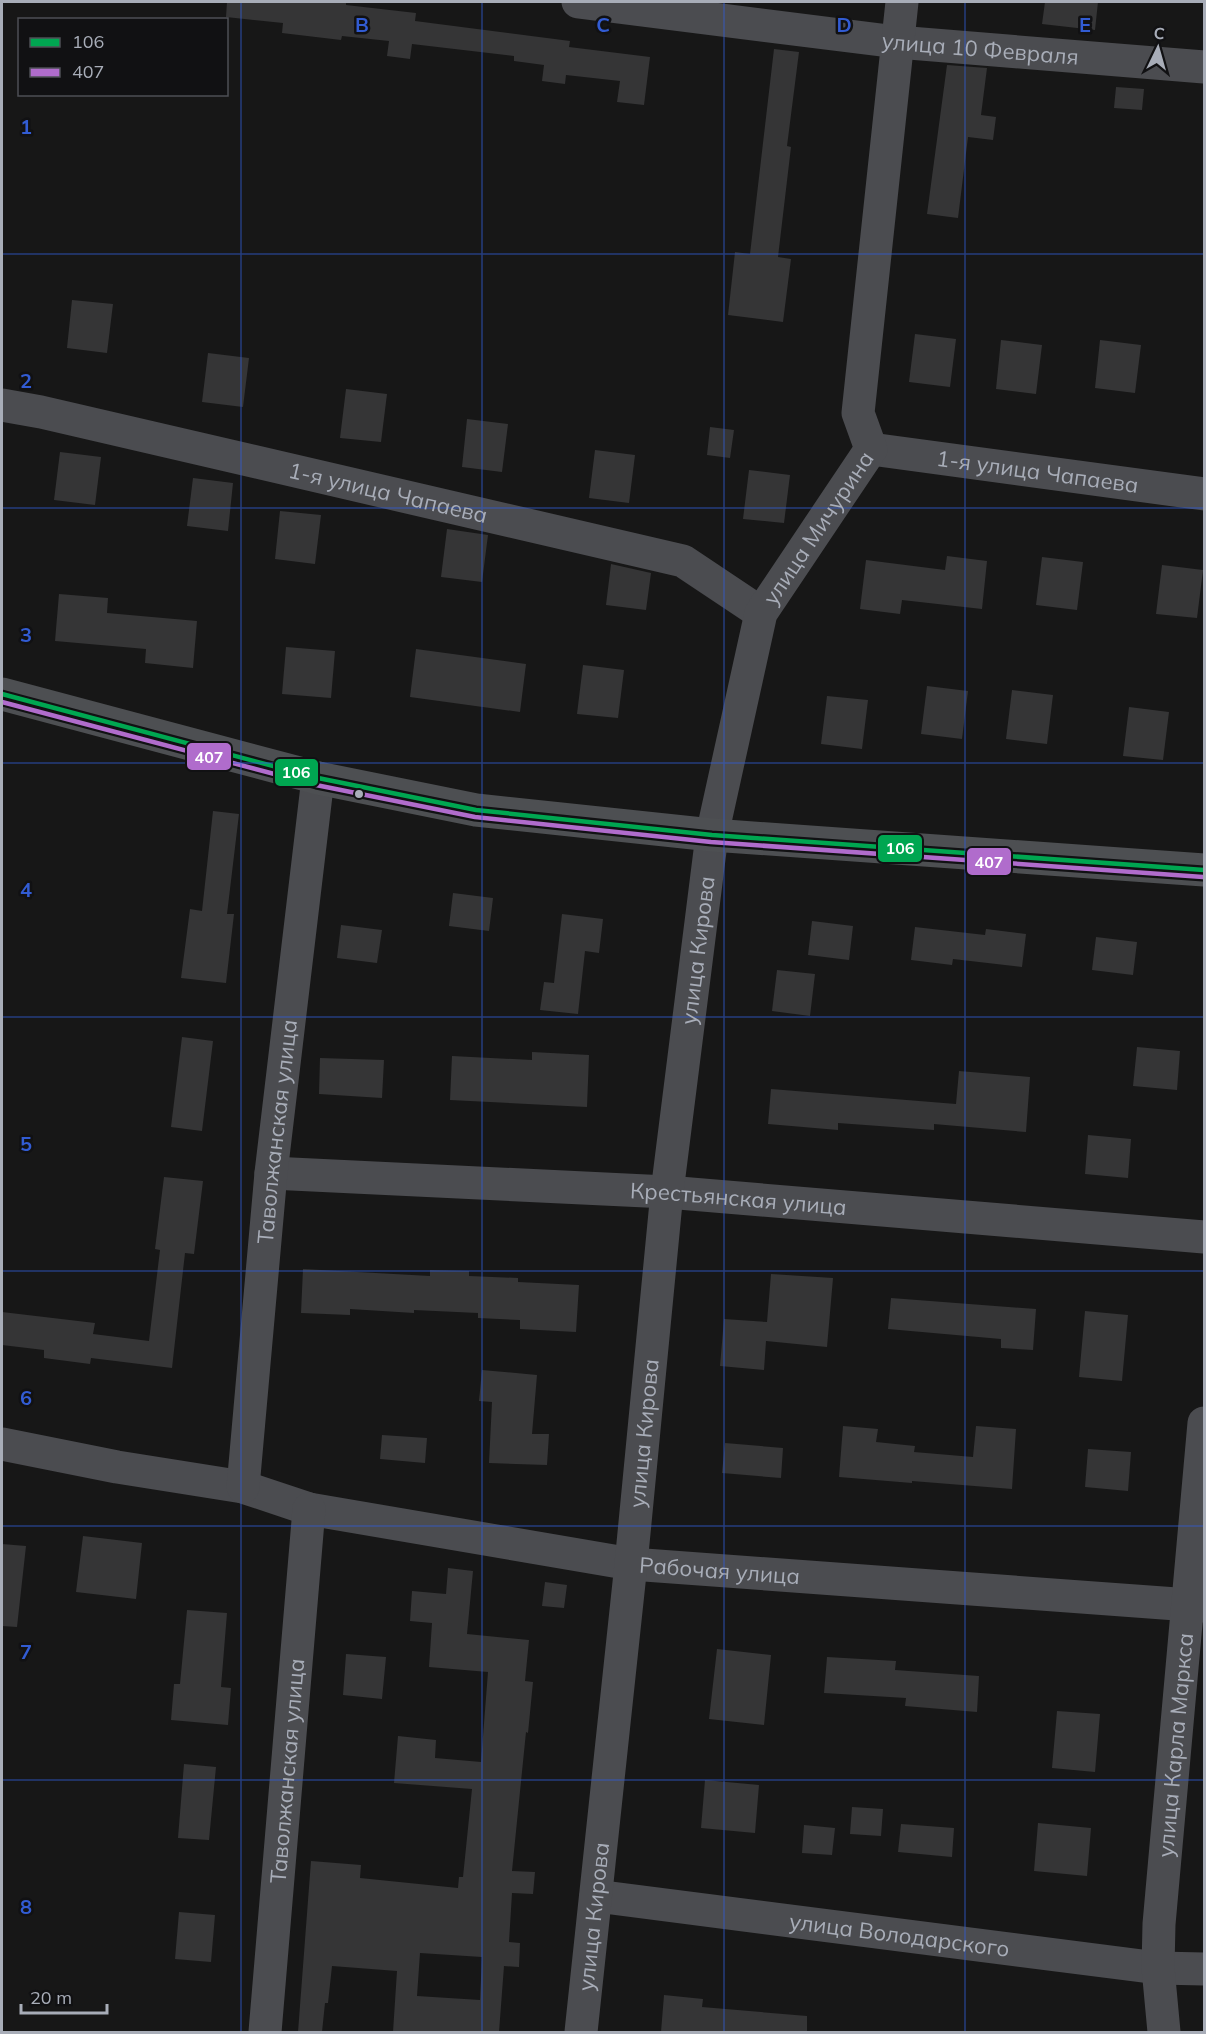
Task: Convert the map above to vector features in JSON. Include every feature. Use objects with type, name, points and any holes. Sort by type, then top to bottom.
[{"type":"main road","points":[[2,694],[318,778],[476,810],[712,835],[1204,870]]},
{"type":"street","name":"улица 10 Февраля","points":[[578,2],[897,42],[1204,67]]},
{"type":"street","name":"улица Мичурина","points":[[712,835],[761,613],[871,448],[858,412],[902,2]]},
{"type":"street","name":"1-я улица Чапаева","points":[[2,405],[41,412],[683,561],[761,613]]},
{"type":"street","name":"1-я улица Чапаева","points":[[871,448],[1204,494]]},
{"type":"street","name":"Таволжанская улица","points":[[243,1487],[272,1173],[318,778]]},
{"type":"street","name":"улица Кирова","points":[[581,2032],[631,1564],[667,1192],[712,835]]},
{"type":"street","name":"Крестьянская улица","points":[[272,1173],[667,1192],[1204,1238]]},
{"type":"street","name":"улица Карла Маркса","points":[[1164,2032],[1158,1968],[1159,1924],[1196,1605],[1204,1423]]},
{"type":"street","name":"Рабочая улица","points":[[2,1444],[117,1467],[243,1487],[309,1509],[631,1564],[1196,1605]]},
{"type":"street","name":"Таволжанская улица","points":[[265,2032],[309,1509]]},
{"type":"street","name":"улица Володарского","points":[[596,1896],[1158,1968],[1204,1969]]},
{"type":"building","points":[[227,2],[346,3],[346,5],[416,13],[415,21],[570,41],[569,47],[650,57],[644,105],[617,102],[620,81],[566,75],[565,84],[542,81],[544,65],[514,61],[514,56],[412,44],[410,59],[387,56],[389,41],[342,36],[341,40],[282,33],[283,23],[226,17]]},
{"type":"building","points":[[1045,2],[1098,2],[1095,30],[1042,24]]},
{"type":"building","points":[[774,49],[799,52],[787,146],[791,147],[778,257],[791,259],[783,322],[728,315],[735,252],[750,254]]},
{"type":"building","points":[[947,65],[987,68],[981,115],[996,117],[993,140],[968,137],[958,218],[927,214]]},
{"type":"building","points":[[1116,87],[1144,89],[1142,110],[1114,108]]},
{"type":"building","points":[[72,300],[113,304],[107,353],[67,348]]},
{"type":"building","points":[[915,334],[956,339],[950,387],[909,382]]},
{"type":"building","points":[[1001,340],[1042,345],[1036,394],[996,389]]},
{"type":"building","points":[[1100,340],[1141,345],[1135,393],[1095,388]]},
{"type":"building","points":[[208,353],[249,358],[243,407],[202,402]]},
{"type":"building","points":[[346,389],[387,394],[381,442],[340,438]]},
{"type":"building","points":[[467,419],[508,424],[502,472],[462,467]]},
{"type":"building","points":[[710,427],[734,430],[730,458],[707,455]]},
{"type":"building","points":[[595,450],[635,455],[629,503],[589,498]]},
{"type":"building","points":[[60,452],[101,457],[95,505],[54,500]]},
{"type":"building","points":[[749,470],[790,475],[784,523],[743,519]]},
{"type":"building","points":[[193,478],[233,483],[228,531],[187,526]]},
{"type":"building","points":[[280,511],[321,515],[315,564],[275,559]]},
{"type":"building","points":[[447,529],[488,535],[482,582],[441,577]]},
{"type":"building","points":[[947,556],[987,561],[982,609],[902,600],[900,614],[860,609],[866,560],[945,570]]},
{"type":"building","points":[[1042,557],[1083,562],[1077,610],[1036,605]]},
{"type":"building","points":[[611,564],[651,573],[646,610],[606,605]]},
{"type":"building","points":[[1162,565],[1203,570],[1197,618],[1156,614]]},
{"type":"building","points":[[59,594],[108,598],[107,613],[197,621],[193,668],[145,663],[146,649],[55,641]]},
{"type":"building","points":[[286,647],[335,651],[331,698],[282,694]]},
{"type":"building","points":[[416,649],[526,664],[520,712],[410,697]]},
{"type":"building","points":[[583,665],[624,670],[618,718],[577,714]]},
{"type":"building","points":[[927,686],[968,691],[962,739],[921,734]]},
{"type":"building","points":[[1012,690],[1053,695],[1047,744],[1006,739]]},
{"type":"building","points":[[827,696],[868,700],[862,749],[821,744]]},
{"type":"building","points":[[1129,707],[1169,712],[1163,760],[1123,756]]},
{"type":"building","points":[[213,811],[239,814],[227,914],[234,914],[226,983],[181,978],[190,909],[202,911]]},
{"type":"building","points":[[453,893],[493,898],[489,931],[449,926]]},
{"type":"building","points":[[562,914],[603,919],[599,953],[585,951],[578,1014],[540,1010],[544,982],[554,983]]},
{"type":"building","points":[[812,921],[853,926],[849,960],[808,955]]},
{"type":"building","points":[[341,925],[382,930],[377,963],[337,958]]},
{"type":"building","points":[[915,927],[985,935],[986,929],[1026,934],[1022,967],[953,959],[952,965],[911,960]]},
{"type":"building","points":[[1096,937],[1137,942],[1133,975],[1092,970]]},
{"type":"building","points":[[777,970],[815,974],[810,1016],[772,1011]]},
{"type":"building","points":[[182,1037],[213,1041],[202,1131],[171,1127]]},
{"type":"building","points":[[1137,1047],[1180,1051],[1177,1090],[1133,1086]]},
{"type":"building","points":[[532,1052],[589,1055],[587,1107],[450,1100],[452,1056],[532,1060]]},
{"type":"building","points":[[320,1058],[384,1060],[382,1098],[319,1094]]},
{"type":"building","points":[[959,1071],[1030,1077],[1026,1132],[934,1124],[934,1130],[838,1123],[838,1130],[768,1124],[771,1089],[956,1104]]},
{"type":"building","points":[[1088,1135],[1131,1139],[1128,1178],[1085,1174]]},
{"type":"building","points":[[164,1177],[203,1181],[194,1254],[185,1253],[172,1368],[91,1358],[90,1364],[44,1358],[44,1350],[2,1345],[2,1312],[95,1323],[93,1334],[149,1341],[160,1250],[155,1249]]},
{"type":"building","points":[[303,1269],[430,1276],[430,1270],[469,1271],[469,1276],[518,1278],[518,1282],[579,1285],[576,1332],[520,1329],[520,1320],[478,1318],[478,1313],[414,1310],[414,1313],[350,1309],[350,1315],[301,1313]]},
{"type":"building","points":[[771,1274],[833,1278],[827,1347],[766,1341],[764,1370],[720,1366],[724,1319],[767,1322]]},
{"type":"building","points":[[891,1298],[1036,1309],[1033,1350],[1001,1348],[1001,1339],[888,1329]]},
{"type":"building","points":[[1085,1311],[1128,1315],[1122,1381],[1079,1377]]},
{"type":"building","points":[[482,1370],[537,1375],[532,1434],[549,1434],[547,1465],[489,1463],[492,1402],[479,1401]]},
{"type":"building","points":[[843,1426],[878,1429],[876,1442],[915,1446],[914,1452],[973,1457],[976,1426],[1016,1429],[1012,1489],[839,1477]]},
{"type":"building","points":[[382,1435],[427,1438],[425,1463],[380,1459]]},
{"type":"building","points":[[725,1443],[783,1448],[781,1478],[722,1473]]},
{"type":"building","points":[[1088,1449],[1131,1452],[1128,1491],[1085,1487]]},
{"type":"building","points":[[83,1536],[142,1543],[136,1599],[76,1592]]},
{"type":"building","points":[[2,1544],[26,1546],[17,1627],[2,1626]]},
{"type":"building","points":[[448,1568],[473,1571],[467,1634],[529,1640],[525,1681],[533,1682],[512,1871],[535,1872],[533,1894],[512,1893],[509,1942],[520,1943],[519,1967],[504,1966],[499,2032],[393,2032],[397,1971],[332,1966],[322,2032],[298,2032],[311,1861],[361,1865],[360,1878],[458,1888],[459,1877],[463,1877],[472,1789],[394,1783],[398,1736],[436,1740],[435,1758],[481,1762],[488,1672],[429,1667],[432,1623],[410,1621],[412,1591],[446,1594]],"holes":[[[420,1953],[482,1957],[480,2000],[417,1996]]]},
{"type":"building","points":[[545,1582],[567,1585],[564,1608],[542,1606]]},
{"type":"building","points":[[187,1610],[227,1613],[221,1687],[231,1688],[228,1725],[171,1720],[174,1684],[180,1684]]},
{"type":"building","points":[[717,1649],[771,1655],[764,1725],[709,1719]]},
{"type":"building","points":[[346,1654],[386,1657],[382,1699],[343,1695]]},
{"type":"building","points":[[827,1657],[896,1661],[895,1670],[979,1676],[977,1712],[905,1706],[906,1698],[824,1693]]},
{"type":"building","points":[[1057,1711],[1100,1714],[1095,1772],[1052,1768]]},
{"type":"building","points":[[184,1764],[216,1767],[209,1840],[178,1838]]},
{"type":"building","points":[[705,1780],[759,1785],[755,1833],[701,1828]]},
{"type":"building","points":[[852,1807],[883,1809],[881,1836],[850,1834]]},
{"type":"building","points":[[1038,1823],[1091,1828],[1087,1876],[1034,1871]]},
{"type":"building","points":[[901,1824],[954,1828],[952,1857],[898,1852]]},
{"type":"building","points":[[804,1825],[835,1828],[832,1855],[802,1853]]},
{"type":"building","points":[[179,1912],[215,1915],[211,1962],[175,1959]]},
{"type":"building","points":[[664,1995],[703,1999],[702,2007],[807,2016],[807,2032],[661,2032]]},
{"type":"transit line","name":"106","points":[[2,694],[318,778],[476,810],[712,835],[1204,870]]},
{"type":"transit line","name":"407","points":[[2,702],[316,785],[475,817],[711,842],[1203,877]]}]
